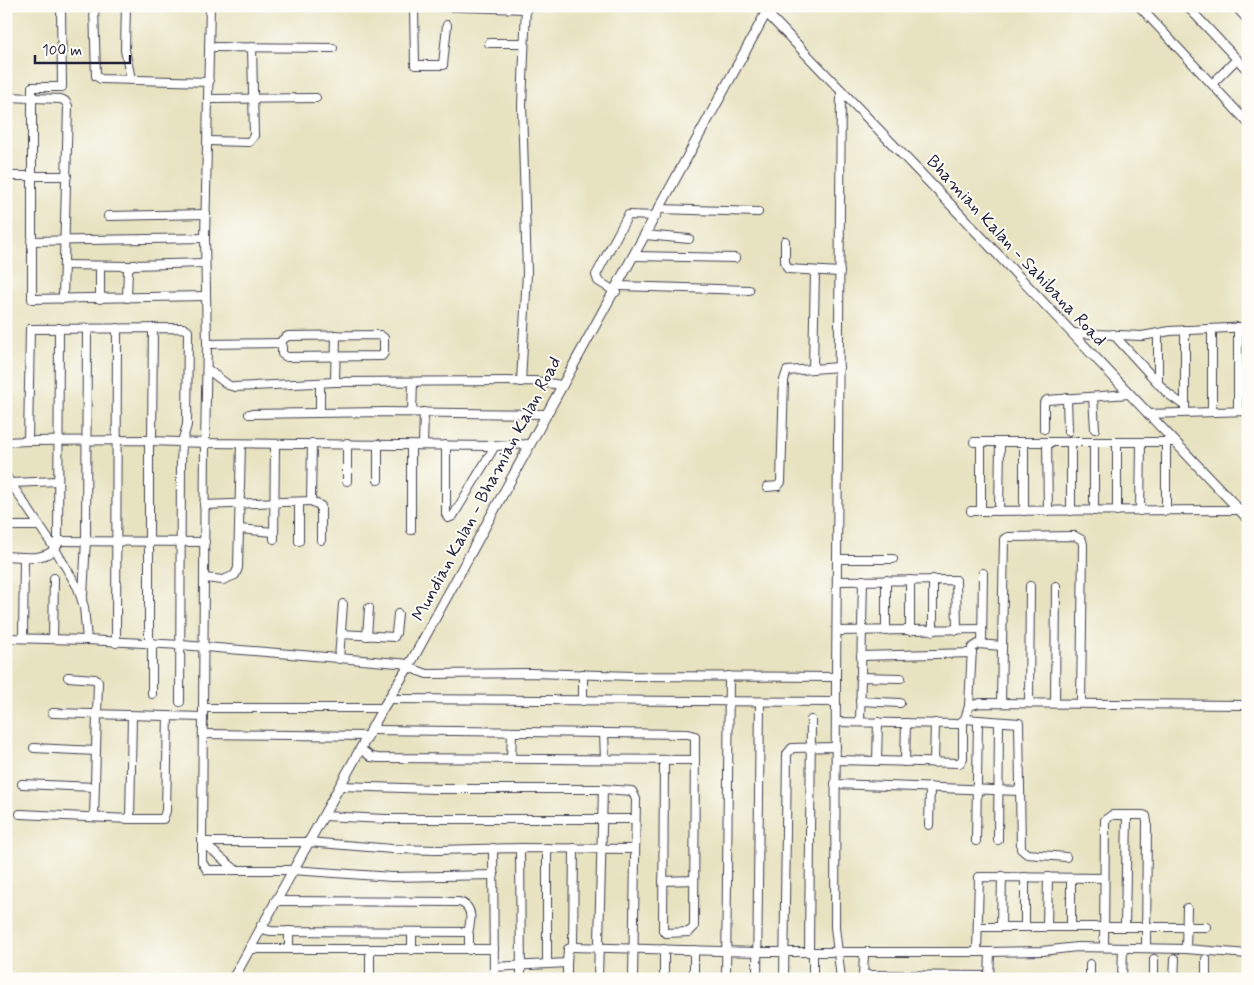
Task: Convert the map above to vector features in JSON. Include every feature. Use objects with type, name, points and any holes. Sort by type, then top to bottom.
[{"type":"street","points":[[61,6],[62,86],[32,86],[30,241],[32,299],[63,300],[206,296]]},
{"type":"street","points":[[94,6],[96,76],[101,79],[209,82]]},
{"type":"street","points":[[126,6],[125,50],[131,79]]},
{"type":"street","points":[[210,6],[205,238],[207,369],[204,504],[205,578],[202,647],[202,862],[207,870],[292,870],[392,877],[494,875]]},
{"type":"street","points":[[414,6],[415,65],[443,65],[447,25]]},
{"type":"street","points":[[430,6],[526,8],[522,105],[527,273],[521,382]]},
{"type":"street","points":[[1139,6],[1248,123]]},
{"type":"street","points":[[1188,6],[1248,71]]},
{"type":"street","points":[[1234,6],[1248,20]]},
{"type":"street","name":"Bhamian Kalan - Sahibana Road","points":[[763,10],[1072,333],[1148,414],[1170,442],[1248,519]]},
{"type":"street","name":"Mundian Kalan - Bhamian Kalan Road","points":[[234,979],[248,949],[388,699],[409,666],[545,414],[617,288],[763,10]]},
{"type":"street","points":[[489,43],[524,44]]},
{"type":"street","points":[[210,47],[333,48]]},
{"type":"street","points":[[208,141],[249,142],[252,140],[254,98],[252,47]]},
{"type":"street","points":[[1212,84],[1237,59]]},
{"type":"street","points":[[841,90],[835,784],[835,927],[841,979]]},
{"type":"street","points":[[6,97],[61,99],[68,106],[63,300]]},
{"type":"street","points":[[209,99],[316,98]]},
{"type":"street","points":[[6,176],[67,176]]},
{"type":"street","points":[[749,290],[617,288],[596,280],[596,275],[628,215],[658,212],[758,212]]},
{"type":"street","points":[[108,216],[206,214]]},
{"type":"street","points":[[645,235],[689,239]]},
{"type":"street","points":[[30,241],[205,238]]},
{"type":"street","points":[[785,241],[786,266],[788,269],[840,272]]},
{"type":"street","points":[[634,256],[735,258]]},
{"type":"street","points":[[64,265],[130,266],[205,263]]},
{"type":"street","points":[[100,266],[100,299]]},
{"type":"street","points":[[127,298],[130,266]]},
{"type":"street","points":[[813,368],[814,271]]},
{"type":"street","points":[[1238,327],[1238,411]]},
{"type":"street","points":[[1072,333],[1142,336],[1185,330],[1248,327]]},
{"type":"street","points":[[28,441],[28,330],[32,328],[183,328],[188,331],[187,425],[182,442],[180,702]]},
{"type":"street","points":[[6,556],[41,556],[55,549],[58,541],[57,481],[60,328]]},
{"type":"street","points":[[86,328],[86,540],[82,598],[87,640]]},
{"type":"street","points":[[116,643],[118,328]]},
{"type":"street","points":[[152,328],[148,541],[152,694]]},
{"type":"street","points":[[1212,329],[1212,412]]},
{"type":"street","points":[[1185,330],[1185,409]]},
{"type":"street","points":[[1158,333],[1158,384]]},
{"type":"street","points":[[1113,334],[1158,384],[1185,409]]},
{"type":"street","points":[[336,335],[336,382]]},
{"type":"street","points":[[380,335],[384,338],[384,354],[382,356],[336,357],[283,356],[281,343],[284,337],[288,336],[380,335]]},
{"type":"street","points":[[207,344],[281,343]]},
{"type":"street","points":[[767,487],[778,486],[781,482],[785,375],[791,369],[838,367]]},
{"type":"street","points":[[207,369],[228,385],[235,387],[336,382],[544,382],[561,385]]},
{"type":"street","points":[[412,412],[413,382]]},
{"type":"street","points":[[320,383],[320,413]]},
{"type":"street","points":[[1044,429],[1045,401],[1129,394]]},
{"type":"street","points":[[1093,397],[1095,429]]},
{"type":"street","points":[[1067,398],[1068,431]]},
{"type":"street","points":[[1148,414],[1185,409],[1212,412],[1248,411]]},
{"type":"street","points":[[249,414],[412,412],[545,414]]},
{"type":"street","points":[[423,446],[424,412]]},
{"type":"street","points":[[6,442],[117,440],[240,444],[347,443],[410,446],[529,444]]},
{"type":"street","points":[[981,511],[977,442],[1170,442],[1166,511]]},
{"type":"street","points":[[999,511],[1000,442]]},
{"type":"street","points":[[1024,442],[1024,511]]},
{"type":"street","points":[[1047,442],[1048,511]]},
{"type":"street","points":[[1071,442],[1071,511]]},
{"type":"street","points":[[1094,442],[1094,511]]},
{"type":"street","points":[[1117,442],[1117,511]]},
{"type":"street","points":[[311,501],[312,443]]},
{"type":"street","points":[[347,443],[347,481]]},
{"type":"street","points":[[1140,511],[1141,443]]},
{"type":"street","points":[[205,578],[223,580],[235,575],[238,568],[240,444]]},
{"type":"street","points":[[239,529],[274,535],[275,444]]},
{"type":"street","points":[[378,444],[378,480]]},
{"type":"street","points":[[446,445],[446,514],[448,518],[453,516],[495,446]]},
{"type":"street","points":[[410,446],[410,530]]},
{"type":"street","points":[[8,482],[57,481]]},
{"type":"street","points":[[8,482],[55,549],[82,598]]},
{"type":"street","points":[[204,504],[311,501],[321,506],[322,540]]},
{"type":"street","points":[[299,502],[299,541]]},
{"type":"street","points":[[971,511],[1239,510]]},
{"type":"street","points":[[6,526],[39,526]]},
{"type":"street","points":[[1001,703],[1004,539],[1008,537],[1079,537],[1083,545],[1082,703]]},
{"type":"street","points":[[58,541],[205,542]]},
{"type":"street","points":[[23,638],[24,557]]},
{"type":"street","points":[[837,559],[893,559]]},
{"type":"street","points":[[982,644],[983,573]]},
{"type":"street","points":[[53,639],[54,578]]},
{"type":"street","points":[[837,581],[953,578],[957,582],[957,630]]},
{"type":"street","points":[[933,579],[933,631]]},
{"type":"street","points":[[860,722],[863,580]]},
{"type":"street","points":[[886,580],[886,631]]},
{"type":"street","points":[[910,580],[910,631]]},
{"type":"street","points":[[1028,703],[1030,586]]},
{"type":"street","points":[[1055,703],[1056,586]]},
{"type":"street","points":[[340,659],[343,604]]},
{"type":"street","points":[[367,636],[369,608]]},
{"type":"street","points":[[341,634],[394,637],[398,614]]},
{"type":"street","points":[[837,632],[982,630]]},
{"type":"street","points":[[6,638],[180,645],[409,666],[427,674],[836,676]]},
{"type":"street","points":[[836,760],[934,763],[957,763],[962,761],[964,721],[969,706],[974,645],[1002,646]]},
{"type":"street","points":[[861,656],[972,653]]},
{"type":"street","points":[[583,674],[583,701]]},
{"type":"street","points":[[726,979],[729,676]]},
{"type":"street","points":[[68,677],[97,680],[94,817]]},
{"type":"street","points":[[860,677],[901,678]]},
{"type":"street","points":[[388,699],[728,703],[836,702]]},
{"type":"street","points":[[860,701],[900,703]]},
{"type":"street","points":[[757,979],[760,702]]},
{"type":"street","points":[[969,706],[980,703],[1248,705]]},
{"type":"street","points":[[203,708],[383,708]]},
{"type":"street","points":[[53,713],[203,717]]},
{"type":"street","points":[[130,819],[132,716]]},
{"type":"street","points":[[20,814],[130,819],[158,819],[165,816],[168,716]]},
{"type":"street","points":[[811,720],[811,952],[813,979]]},
{"type":"street","points":[[836,722],[935,723],[964,721],[1019,723],[1021,849],[1027,854],[1066,857]]},
{"type":"street","points":[[877,761],[878,722]]},
{"type":"street","points":[[976,841],[978,722]]},
{"type":"street","points":[[998,840],[999,722]]},
{"type":"street","points":[[905,762],[906,723]]},
{"type":"street","points":[[934,763],[935,723]]},
{"type":"street","points":[[203,734],[512,732],[692,734],[696,739],[694,930],[689,932],[666,933],[662,929],[664,760]]},
{"type":"street","points":[[511,759],[512,732]]},
{"type":"street","points":[[604,733],[605,759]]},
{"type":"street","points":[[784,979],[787,754],[792,748],[836,747]]},
{"type":"street","points":[[34,748],[96,751]]},
{"type":"street","points":[[361,749],[371,757],[378,758],[695,760]]},
{"type":"street","points":[[22,784],[95,787]]},
{"type":"street","points":[[835,784],[1020,791]]},
{"type":"street","points":[[340,786],[434,789],[603,789],[632,791],[636,799],[633,979]]},
{"type":"street","points":[[930,787],[930,825]]},
{"type":"street","points":[[598,979],[603,789]]},
{"type":"street","points":[[1104,947],[1105,820],[1112,815],[1143,815],[1147,818],[1146,948]]},
{"type":"street","points":[[1126,926],[1127,815]]},
{"type":"street","points":[[323,816],[395,819],[635,819]]},
{"type":"street","points":[[202,842],[308,842],[392,849],[634,849]]},
{"type":"street","points":[[202,842],[236,870]]},
{"type":"street","points":[[493,848],[494,979]]},
{"type":"street","points":[[520,848],[521,979]]},
{"type":"street","points":[[547,848],[548,964]]},
{"type":"street","points":[[573,947],[574,848]]},
{"type":"street","points":[[1001,926],[1002,876]]},
{"type":"street","points":[[977,952],[979,877],[1104,878]]},
{"type":"street","points":[[1024,926],[1025,877]]},
{"type":"street","points":[[1047,926],[1048,877]]},
{"type":"street","points":[[1071,878],[1071,926]]},
{"type":"street","points":[[663,881],[694,880]]},
{"type":"street","points":[[275,901],[459,902],[468,908],[470,914],[469,950]]},
{"type":"street","points":[[1186,949],[1187,908]]},
{"type":"street","points":[[262,926],[266,930],[289,931],[468,932]]},
{"type":"street","points":[[978,926],[1206,927]]},
{"type":"street","points":[[289,931],[289,949]]},
{"type":"street","points":[[412,932],[412,950]]},
{"type":"street","points":[[567,979],[568,949],[573,947],[757,952],[990,952],[1104,947],[1186,949],[1248,954]]},
{"type":"street","points":[[1122,948],[1122,979]]},
{"type":"street","points":[[248,949],[494,949]]},
{"type":"street","points":[[664,949],[664,979]]},
{"type":"street","points":[[370,950],[370,979]]},
{"type":"street","points":[[694,950],[694,979]]},
{"type":"street","points":[[864,952],[863,977],[989,977],[990,952]]},
{"type":"street","points":[[1154,959],[1154,979]]},
{"type":"street","points":[[1174,959],[1174,979]]},
{"type":"street","points":[[1206,959],[1206,979]]},
{"type":"street","points":[[494,967],[568,964]]},
{"type":"street","points":[[1090,964],[1090,979]]}]
